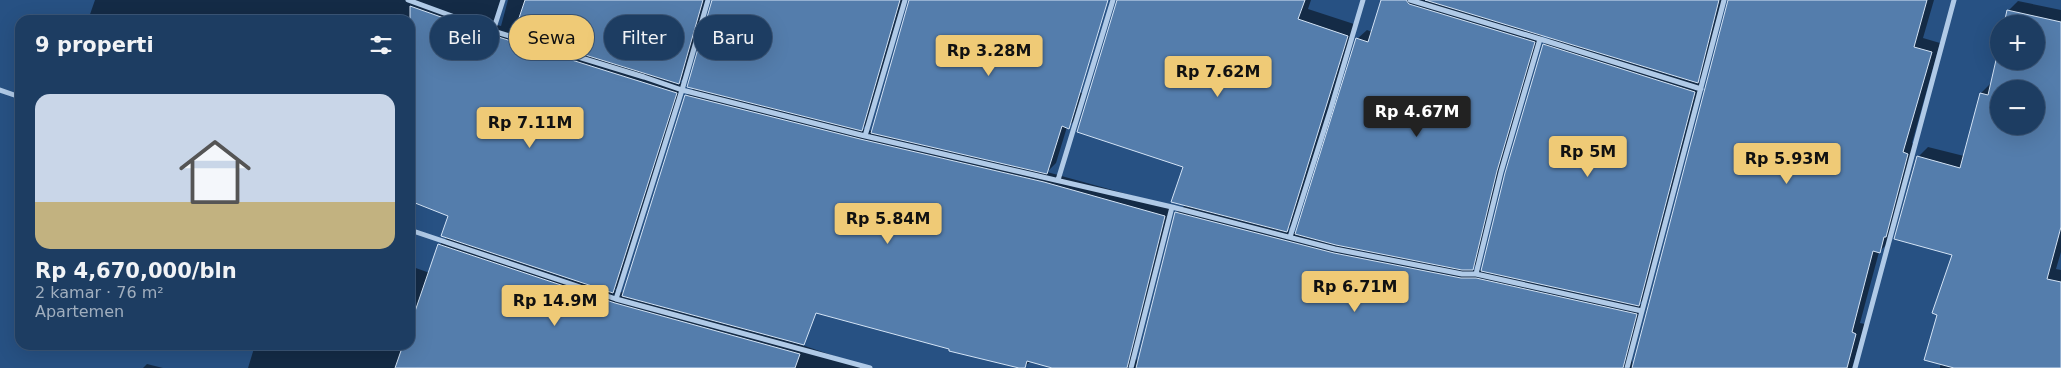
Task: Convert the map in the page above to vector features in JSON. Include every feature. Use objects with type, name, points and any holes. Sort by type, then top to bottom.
[{"type":"street","points":[[408,0],[450,15]]},
{"type":"street","points":[[498,15],[503,0]]},
{"type":"street","points":[[616,299],[682,90],[708,0]]},
{"type":"street","points":[[865,136],[905,0]]},
{"type":"street","points":[[1058,180],[1113,0]]},
{"type":"street","points":[[1290,237],[1363,0]]},
{"type":"street","points":[[1410,0],[1701,89]]},
{"type":"street","points":[[1627,368],[1724,0]]},
{"type":"street","points":[[1855,368],[1954,0]]},
{"type":"street","points":[[499,32],[682,90],[865,136],[1172,206],[1335,249],[1462,274],[1476,274],[1642,310]]},
{"type":"street","points":[[1476,274],[1501,172],[1540,39]]},
{"type":"street","points":[[0,90],[15,95]]},
{"type":"street","points":[[1131,368],[1172,206]]},
{"type":"street","points":[[415,232],[616,299],[870,368]]},
{"type":"building","points":[[525,0],[703,0],[699,15],[694,15],[694,32],[679,84],[594,58],[594,15],[520,15]]},
{"type":"building","points":[[712,0],[900,0],[862,131],[687,87],[695,60],[772,60],[772,15],[708,15]]},
{"type":"building","points":[[909,0],[1108,0],[1069,129],[1062,126],[1047,174],[871,133]]},
{"type":"building","points":[[1117,0],[1305,0],[1298,19],[1348,36],[1287,232],[1171,202],[1183,167],[1077,132]]},
{"type":"building","points":[[1381,0],[1406,0],[1409,4],[1535,42],[1497,171],[1473,270],[1462,270],[1336,245],[1295,234],[1356,38],[1368,42]]},
{"type":"building","points":[[1425,0],[1719,0],[1698,83]]},
{"type":"building","points":[[1728,0],[1927,0],[1914,47],[1932,52],[1903,152],[1908,154],[1886,237],[1884,237],[1880,253],[1873,251],[1852,332],[1856,334],[1847,368],[1632,368]]},
{"type":"building","points":[[410,6],[435,15],[430,15],[430,60],[499,60],[499,37],[509,40],[509,60],[572,60],[677,93],[613,293],[441,236],[448,216],[415,203],[415,15],[410,15]]},
{"type":"building","points":[[2007,10],[2030,15],[2006,15]]},
{"type":"building","points":[[2045,18],[2061,22],[2061,227],[2047,279],[2061,282],[2061,368],[1954,368],[1924,360],[1937,315],[1932,313],[1952,255],[1894,239],[1917,156],[1960,168],[1980,93],[1988,95],[1990,86],[1990,135],[2045,135],[2045,80],[1991,80],[1994,70],[2045,70]]},
{"type":"building","points":[[1543,44],[1695,92],[1639,306],[1481,271],[1505,173]]},
{"type":"building","points":[[685,95],[860,139],[1044,182],[1165,216],[1127,368],[1052,368],[1027,361],[1025,368],[1019,368],[949,351],[949,349],[816,313],[804,345],[622,296]]},
{"type":"building","points":[[1175,212],[1334,253],[1461,278],[1476,278],[1637,314],[1623,368],[1136,368]]},
{"type":"building","points":[[438,244],[615,303],[800,354],[795,368],[395,368],[401,350],[415,350],[415,311]]}]
